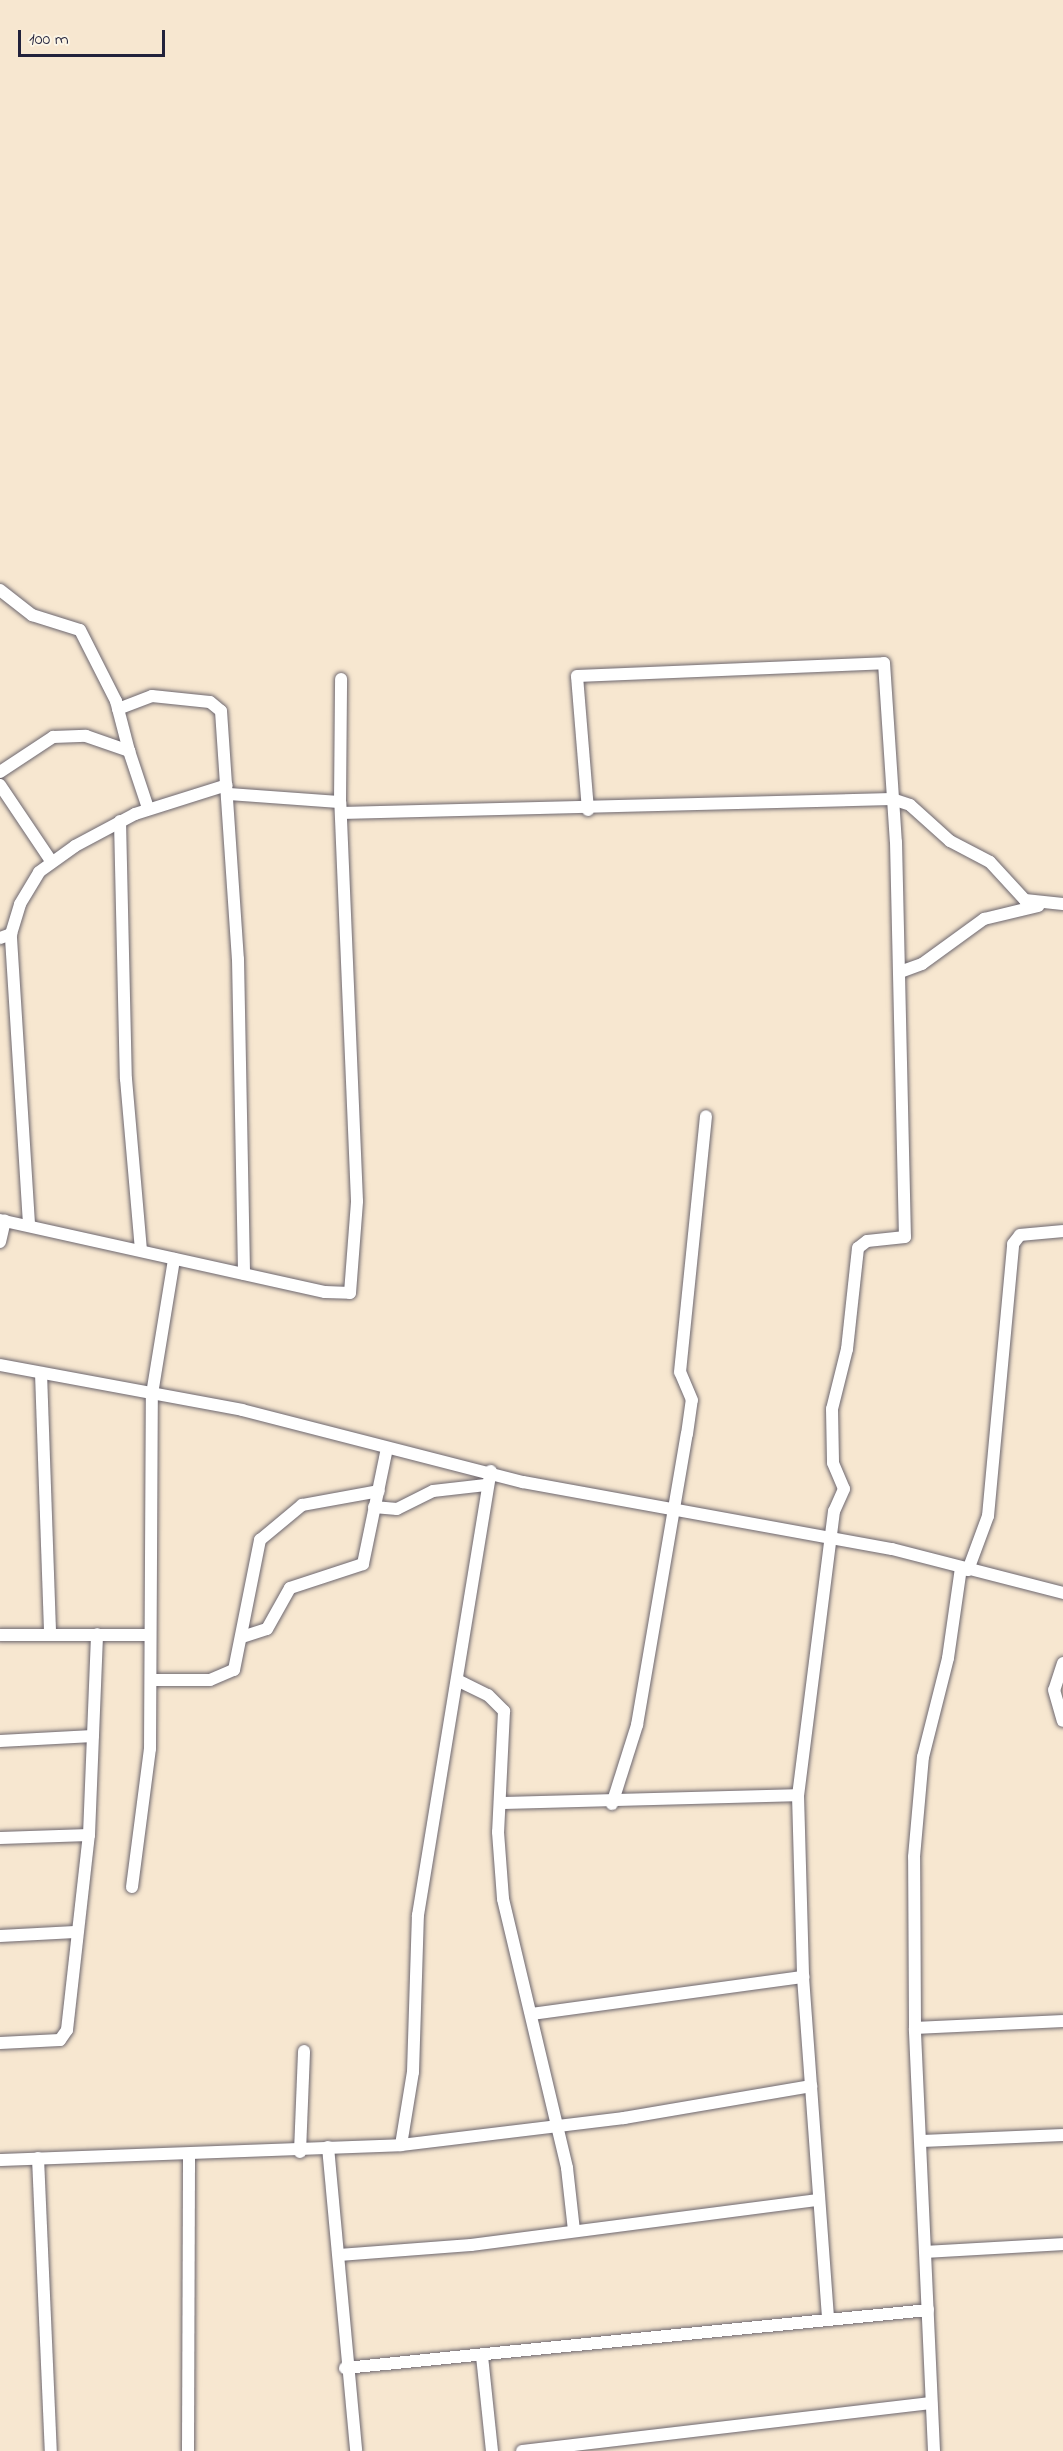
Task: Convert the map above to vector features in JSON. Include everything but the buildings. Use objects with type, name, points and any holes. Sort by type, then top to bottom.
[{"type":"street","points":[[0,590],[32,615],[80,630],[118,709],[148,808]]},
{"type":"street","points":[[588,810],[577,676],[879,660],[885,666],[900,972],[905,1238],[867,1241],[858,1248],[847,1349],[832,1408],[833,1463],[844,1489],[831,1538],[798,1795],[803,1977],[828,2317]]},
{"type":"street","points":[[0,1242],[3,1220],[141,1249],[174,1259],[338,1295],[353,1286],[357,1201],[341,807],[341,680]]},
{"type":"street","points":[[118,709],[152,696],[215,704],[221,711],[238,959],[244,1274]]},
{"type":"street","points":[[0,772],[61,735],[86,736],[129,751]]},
{"type":"street","points":[[0,785],[51,861]]},
{"type":"street","points":[[29,1224],[6,936],[27,888],[51,861],[120,821],[148,808],[228,789],[341,807],[588,810],[892,799],[910,805],[950,841],[990,862],[1025,900],[1042,904],[1063,904]]},
{"type":"street","points":[[120,821],[126,1079],[141,1249]]},
{"type":"street","points":[[900,972],[922,964],[976,923],[1042,904]]},
{"type":"street","points":[[612,1804],[637,1725],[692,1400],[680,1372],[706,1116]]},
{"type":"street","points":[[934,2451],[922,2141],[915,2028],[918,1797],[948,1658],[964,1569],[988,1516],[1013,1244],[1026,1233],[1063,1231]]},
{"type":"street","points":[[132,1887],[146,1789],[151,1680],[152,1394],[174,1259]]},
{"type":"street","points":[[0,1365],[242,1410],[387,1448],[673,1508],[831,1538],[1063,1593]]},
{"type":"street","points":[[40,1373],[50,1633]]},
{"type":"street","points":[[242,1637],[267,1629],[290,1588],[363,1564],[387,1448]]},
{"type":"street","points":[[400,2145],[413,2072],[417,1915],[459,1681],[486,1485],[491,1471]]},
{"type":"street","points":[[375,1507],[397,1509],[433,1491],[486,1485]]},
{"type":"street","points":[[151,1680],[222,1677],[239,1665],[249,1571],[260,1540],[302,1505],[379,1491]]},
{"type":"street","points":[[0,1635],[50,1633],[150,1635]]},
{"type":"street","points":[[0,2043],[64,2036],[75,1932],[89,1835],[97,1634]]},
{"type":"street","points":[[1063,1663],[1054,1690],[1063,1721]]},
{"type":"street","points":[[459,1681],[488,1695],[504,1712],[500,1803],[503,1899],[532,2014],[553,2126],[567,2168],[574,2230]]},
{"type":"street","points":[[0,1741],[93,1736]]},
{"type":"street","points":[[500,1803],[612,1804],[798,1795]]},
{"type":"street","points":[[0,1838],[89,1835]]},
{"type":"street","points":[[0,1936],[75,1932]]},
{"type":"street","points":[[532,2014],[803,1977]]},
{"type":"street","points":[[915,2028],[1063,2021]]},
{"type":"street","points":[[300,2152],[304,2051]]},
{"type":"street","points":[[0,2160],[300,2152],[328,2147],[400,2145],[553,2126],[811,2086]]},
{"type":"street","points":[[922,2141],[1063,2135]]},
{"type":"street","points":[[328,2147],[339,2255],[345,2368],[356,2451]]},
{"type":"street","points":[[188,2451],[189,2155]]},
{"type":"street","points":[[38,2158],[51,2451]]},
{"type":"street","points":[[339,2255],[471,2245],[818,2200]]},
{"type":"street","points":[[926,2252],[1063,2244]]},
{"type":"street","points":[[345,2368],[482,2356],[828,2317],[928,2310]]},
{"type":"street","points":[[482,2356],[492,2451]]},
{"type":"street","points":[[522,2451],[931,2403]]}]
